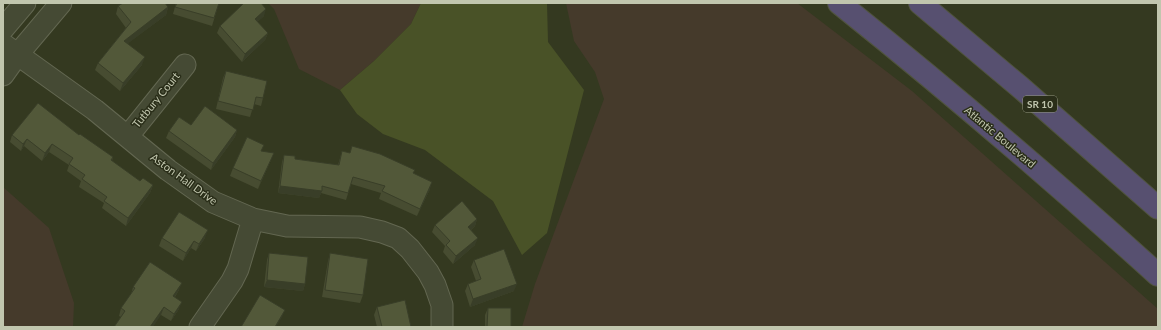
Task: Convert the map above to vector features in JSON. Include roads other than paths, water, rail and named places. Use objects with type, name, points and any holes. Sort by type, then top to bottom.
[{"type":"highway","name":"Atlantic Boulevard","points":[[839,3],[991,128],[1091,214],[1158,275]]},
{"type":"highway","name":"SR 10","points":[[920,3],[1020,87],[1158,208]]},
{"type":"street","points":[[3,29],[26,3]]},
{"type":"street","points":[[3,75],[11,49],[61,3]]},
{"type":"street","name":"Aston Hall Drive","points":[[11,49],[128,136],[168,170],[213,202],[253,219],[287,226],[360,227],[382,232],[398,238],[410,249],[428,272],[435,284],[442,304],[442,327]]},
{"type":"street","name":"Tutbury Court","points":[[128,136],[185,65]]},
{"type":"street","points":[[200,327],[232,281],[238,269],[253,219]]}]
